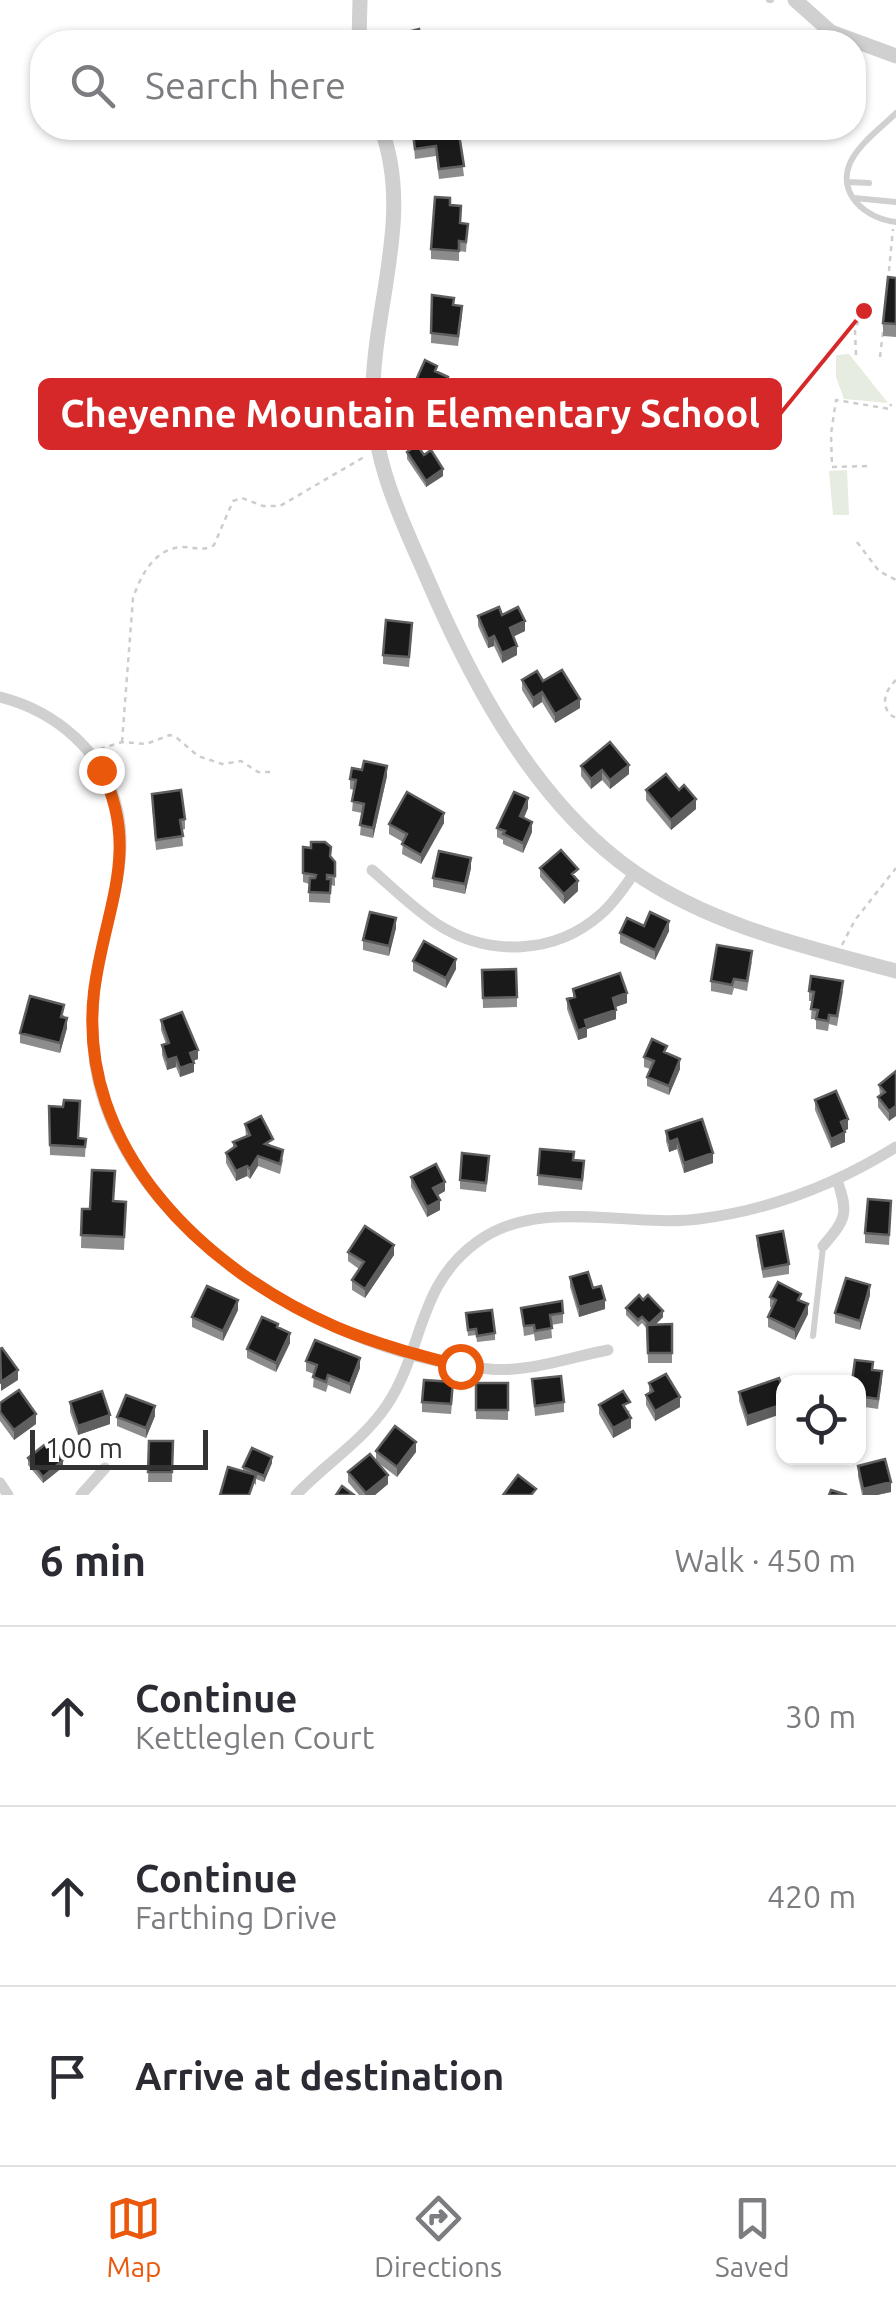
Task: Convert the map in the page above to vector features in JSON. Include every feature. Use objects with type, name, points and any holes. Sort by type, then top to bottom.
[{"type":"street","points":[[359,30],[360,0]]},
{"type":"street","points":[[794,0],[829,30]]},
{"type":"street","points":[[866,45],[896,56]]},
{"type":"street","points":[[385,140],[395,204],[373,380],[378,449],[400,514],[472,678],[494,714],[558,800],[635,872],[736,924],[896,970]]},
{"type":"street","points":[[0,697],[48,715],[89,752],[110,788],[121,830],[120,868],[97,970],[92,1021],[101,1092],[117,1134],[162,1200],[222,1259],[258,1285],[312,1315],[410,1353],[493,1370],[608,1350]]},
{"type":"street","points":[[372,870],[437,924],[471,940],[506,948],[541,945],[576,932],[613,903],[635,872]]},
{"type":"street","points":[[296,1495],[375,1422],[395,1392],[440,1278],[480,1239],[509,1225],[548,1218],[653,1222],[697,1219],[767,1206],[837,1180],[896,1146]]},
{"type":"street","points":[[823,1246],[843,1222],[845,1211],[837,1180]]},
{"type":"street","points":[[81,1495],[106,1468]]},
{"type":"street","points":[[0,1483],[8,1495]]},
{"type":"lane","points":[[895,226],[861,210],[848,182],[850,161],[896,114]]},
{"type":"lane","points":[[848,182],[869,183]]},
{"type":"lane","points":[[853,198],[896,202]]},
{"type":"lane","points":[[814,1336],[823,1246]]},
{"type":"path","points":[[882,228],[895,226],[888,282],[896,283]]},
{"type":"path","points":[[856,355],[854,330],[864,308]]},
{"type":"path","points":[[880,357],[884,320]]},
{"type":"path","points":[[867,466],[832,467],[836,400],[890,409],[891,404]]},
{"type":"path","points":[[122,742],[132,598],[152,561],[180,547],[208,549],[214,545],[234,500],[242,498],[263,506],[280,506],[378,449]]},
{"type":"path","points":[[857,542],[879,571],[896,580]]},
{"type":"path","points":[[896,680],[884,700],[888,714],[896,718]]},
{"type":"path","points":[[89,752],[122,742],[146,744],[170,735],[198,756],[222,764],[241,761],[258,772],[272,772]]},
{"type":"path","points":[[839,956],[855,920],[896,868]]},
{"type":"shaded area","points":[[849,354],[888,403],[844,399],[836,377],[836,355]]},
{"type":"shaded area","points":[[847,470],[849,515],[833,515],[829,471]]},
{"type":"building","points":[[414,140],[460,140],[464,166],[439,169],[436,146],[415,149]]},
{"type":"building","points":[[435,197],[450,198],[450,205],[461,206],[460,223],[468,224],[466,242],[459,241],[459,251],[431,249]]},
{"type":"building","points":[[888,277],[896,278],[896,324],[883,323]]},
{"type":"building","points":[[432,295],[454,298],[453,305],[462,306],[458,336],[431,333]]},
{"type":"building","points":[[425,360],[448,377],[436,406],[410,394]]},
{"type":"building","points":[[417,445],[424,455],[431,450],[443,469],[426,481],[407,452]]},
{"type":"building","points":[[499,607],[502,615],[518,607],[525,621],[510,628],[517,646],[502,653],[494,636],[488,639],[478,616]]},
{"type":"building","points":[[386,620],[412,623],[409,657],[383,655]]},
{"type":"building","points":[[562,670],[580,699],[555,714],[542,692],[533,698],[522,680],[537,671],[543,681]]},
{"type":"building","points":[[610,742],[629,765],[610,780],[602,770],[591,779],[581,766]]},
{"type":"building","points":[[364,761],[387,766],[373,828],[360,825],[364,804],[352,801],[356,780],[350,779],[352,768],[362,770]]},
{"type":"building","points":[[666,774],[679,790],[684,785],[696,799],[671,820],[646,790]]},
{"type":"building","points":[[181,790],[183,836],[156,840],[152,794]]},
{"type":"building","points":[[407,792],[444,813],[421,855],[402,844],[407,834],[389,824]]},
{"type":"building","points":[[514,792],[528,798],[520,816],[532,822],[523,843],[497,828]]},
{"type":"building","points":[[311,842],[325,842],[331,847],[335,876],[327,875],[331,879],[330,893],[309,892],[310,878],[316,875],[303,873],[303,847],[311,848]]},
{"type":"building","points":[[561,850],[578,869],[572,874],[578,881],[564,894],[540,868]]},
{"type":"building","points":[[439,851],[471,858],[465,884],[433,878]]},
{"type":"building","points":[[370,912],[396,918],[389,946],[363,940]]},
{"type":"building","points":[[650,912],[669,921],[655,950],[620,933],[627,918],[644,926]]},
{"type":"building","points":[[424,941],[456,959],[446,978],[413,961]]},
{"type":"building","points":[[717,945],[752,951],[747,981],[734,979],[732,985],[711,981]]},
{"type":"building","points":[[516,969],[517,997],[483,998],[482,970]]},
{"type":"building","points":[[620,973],[627,993],[613,998],[616,1010],[585,1020],[587,1027],[578,1031],[567,999],[575,997],[573,989]]},
{"type":"building","points":[[811,976],[843,981],[837,1016],[829,1015],[828,1021],[816,1019],[818,1010],[811,1009]]},
{"type":"building","points":[[30,996],[64,1005],[61,1017],[67,1018],[60,1043],[20,1033]]},
{"type":"building","points":[[182,1012],[198,1050],[190,1053],[194,1063],[180,1068],[176,1057],[167,1060],[162,1045],[169,1043],[161,1020]]},
{"type":"building","points":[[652,1039],[667,1046],[664,1052],[680,1059],[669,1086],[647,1077],[654,1061],[644,1057]]},
{"type":"building","points":[[896,1071],[896,1106],[889,1111],[878,1097],[885,1092],[879,1085]]},
{"type":"building","points":[[836,1091],[848,1119],[841,1122],[845,1132],[831,1139],[815,1100]]},
{"type":"building","points":[[64,1100],[80,1101],[78,1138],[86,1139],[85,1147],[50,1145],[49,1106],[63,1107]]},
{"type":"building","points":[[261,1116],[273,1139],[265,1144],[283,1150],[280,1164],[258,1156],[250,1169],[247,1166],[236,1171],[226,1153],[236,1146],[233,1142],[250,1135],[245,1124]]},
{"type":"building","points":[[702,1119],[713,1153],[684,1163],[677,1139],[669,1142],[666,1131]]},
{"type":"building","points":[[540,1149],[574,1152],[573,1160],[584,1161],[582,1180],[538,1175]]},
{"type":"building","points":[[462,1153],[489,1156],[486,1183],[460,1180]]},
{"type":"building","points":[[436,1164],[445,1182],[433,1188],[440,1200],[427,1207],[411,1177]]},
{"type":"building","points":[[92,1170],[115,1171],[113,1201],[126,1202],[124,1237],[81,1235],[82,1209],[90,1209]]},
{"type":"building","points":[[868,1199],[891,1201],[889,1235],[865,1233]]},
{"type":"building","points":[[365,1226],[394,1245],[365,1289],[352,1280],[364,1262],[348,1252]]},
{"type":"building","points":[[783,1231],[789,1264],[763,1269],[757,1236]]},
{"type":"building","points":[[588,1272],[593,1288],[601,1286],[605,1300],[579,1307],[570,1277]]},
{"type":"building","points":[[846,1278],[870,1285],[860,1321],[835,1313]]},
{"type":"building","points":[[778,1282],[801,1294],[798,1300],[808,1304],[795,1330],[768,1317],[776,1300],[770,1297]]},
{"type":"building","points":[[207,1286],[238,1300],[223,1331],[192,1317]]},
{"type":"building","points":[[639,1295],[643,1300],[648,1295],[663,1311],[649,1324],[626,1308]]},
{"type":"building","points":[[562,1301],[563,1313],[550,1315],[552,1328],[535,1331],[534,1325],[524,1326],[521,1308]]},
{"type":"building","points":[[492,1310],[495,1333],[477,1336],[476,1329],[468,1330],[466,1313]]},
{"type":"building","points":[[262,1317],[290,1333],[276,1363],[247,1349]]},
{"type":"building","points":[[672,1324],[672,1353],[648,1353],[647,1325]]},
{"type":"building","points":[[315,1340],[360,1358],[350,1384],[328,1375],[326,1382],[313,1377],[317,1365],[306,1361]]},
{"type":"building","points":[[0,1349],[18,1370],[1,1382]]},
{"type":"building","points":[[855,1360],[873,1362],[872,1370],[882,1371],[878,1399],[866,1397],[866,1375],[853,1375]]},
{"type":"building","points":[[666,1374],[680,1397],[655,1411],[646,1395],[653,1391],[649,1383]]},
{"type":"building","points":[[561,1376],[564,1402],[535,1406],[532,1379]]},
{"type":"building","points":[[776,1379],[776,1407],[747,1416],[739,1392]]},
{"type":"building","points":[[424,1380],[453,1382],[451,1404],[422,1402]]},
{"type":"building","points":[[476,1383],[508,1383],[508,1410],[476,1410]]},
{"type":"building","points":[[19,1390],[36,1414],[14,1430],[0,1412],[0,1403]]},
{"type":"building","points":[[102,1391],[110,1415],[78,1426],[70,1402]]},
{"type":"building","points":[[623,1391],[630,1402],[623,1405],[631,1418],[613,1428],[599,1405]]},
{"type":"building","points":[[126,1395],[155,1406],[146,1428],[117,1417]]},
{"type":"building","points":[[395,1426],[416,1442],[397,1467],[376,1451]]},
{"type":"building","points":[[149,1441],[173,1441],[172,1472],[148,1472]]},
{"type":"building","points":[[48,1442],[63,1460],[43,1477],[28,1458]]},
{"type":"building","points":[[252,1448],[272,1457],[264,1476],[243,1467]]},
{"type":"building","points":[[370,1454],[388,1475],[366,1493],[348,1472]]},
{"type":"building","points":[[885,1459],[891,1482],[863,1489],[858,1466]]},
{"type":"building","points":[[228,1467],[256,1475],[249,1495],[220,1495]]},
{"type":"building","points":[[518,1475],[536,1489],[531,1495],[503,1495]]},
{"type":"building","points":[[342,1486],[354,1495],[336,1495]]},
{"type":"place","name":"Cheyenne Mountain Elementary School","points":[[864,311]]},
{"type":"route","points":[[101,770],[117,808],[121,850],[118,887],[97,970],[93,1045],[108,1115],[128,1154],[188,1228],[258,1285],[334,1326],[460,1366]]}]
